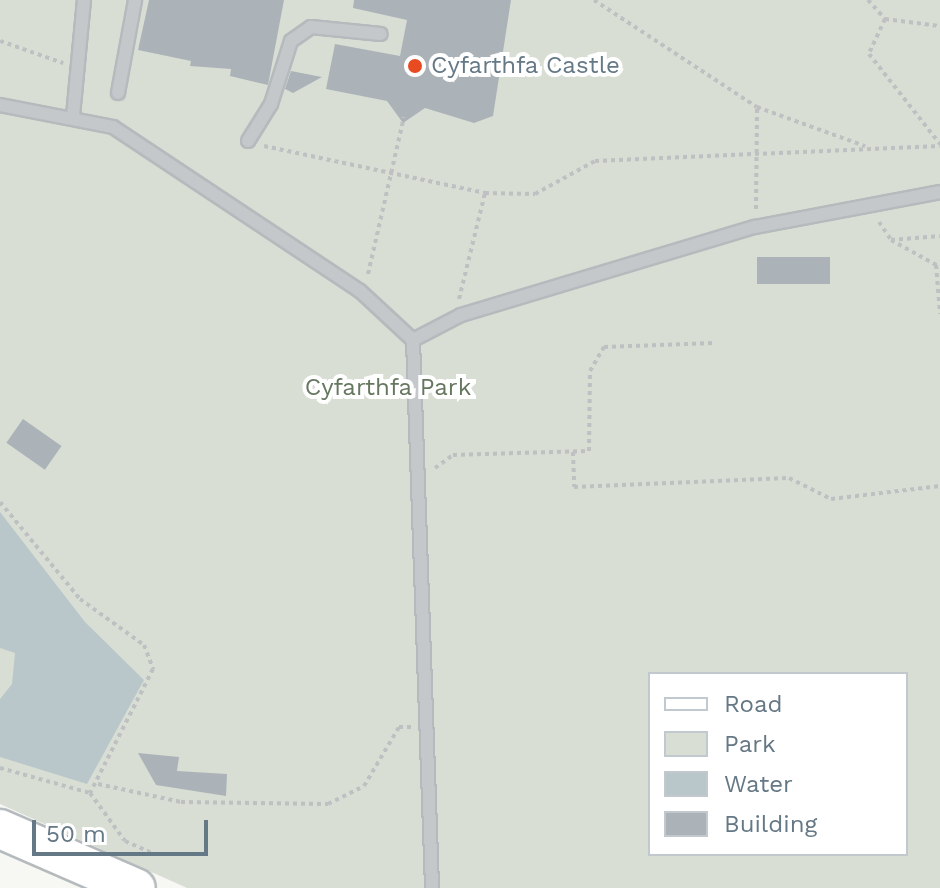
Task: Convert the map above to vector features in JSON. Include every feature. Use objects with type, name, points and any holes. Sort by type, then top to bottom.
[{"type":"main road","points":[[0,829],[136,888]]},
{"type":"lane","points":[[73,116],[84,0]]},
{"type":"lane","points":[[118,93],[135,0]]},
{"type":"lane","points":[[248,141],[271,104],[291,41],[311,27],[381,34]]},
{"type":"lane","points":[[0,105],[73,116],[113,127],[360,291],[413,340],[421,470],[432,888]]},
{"type":"lane","points":[[413,340],[461,315],[755,227],[871,208],[940,192]]},
{"type":"path","points":[[594,0],[757,107],[867,146]]},
{"type":"path","points":[[868,0],[885,19],[940,26]]},
{"type":"path","points":[[885,19],[869,54],[940,145]]},
{"type":"path","points":[[0,41],[69,65]]},
{"type":"path","points":[[755,227],[757,107]]},
{"type":"path","points":[[360,291],[404,117]]},
{"type":"path","points":[[248,141],[485,193],[535,194],[595,161],[940,145]]},
{"type":"path","points":[[461,315],[485,193]]},
{"type":"path","points":[[871,208],[891,240],[938,266],[940,314]]},
{"type":"path","points":[[891,240],[940,236]]},
{"type":"path","points":[[421,470],[453,455],[589,451],[590,371],[604,347],[714,343]]},
{"type":"path","points":[[573,452],[574,487],[789,478],[831,499],[940,486]]},
{"type":"path","points":[[0,502],[80,599],[144,645],[153,669],[98,784],[90,793]]},
{"type":"path","points":[[98,784],[181,802],[328,804],[364,786],[399,727],[428,727]]},
{"type":"path","points":[[0,768],[90,793],[125,841],[152,853]]},
{"type":"green space","name":"Cyfarthfa Park","points":[[0,0],[940,0],[940,888],[187,888],[0,804]]},
{"type":"water","points":[[0,512],[85,622],[144,680],[87,784],[0,757],[0,699],[12,684],[15,653],[0,648]]},
{"type":"building","points":[[149,0],[284,0],[268,85],[230,76],[231,69],[190,66],[191,61],[138,50]]},
{"type":"building","name":"Cyfarthfa Castle","points":[[354,0],[511,0],[493,116],[474,123],[425,108],[403,123],[387,101],[326,89],[335,44],[400,56],[407,20],[353,8]]},
{"type":"building","points":[[291,71],[322,77],[293,93],[285,89]]},
{"type":"building","points":[[757,257],[830,257],[830,284],[757,284]]},
{"type":"building","points":[[23,419],[62,446],[45,470],[6,443]]},
{"type":"building","points":[[138,753],[179,757],[177,771],[227,774],[226,796],[156,785]]},
{"type":"place","name":"Cyfarthfa Castle","points":[[415,66]]}]
